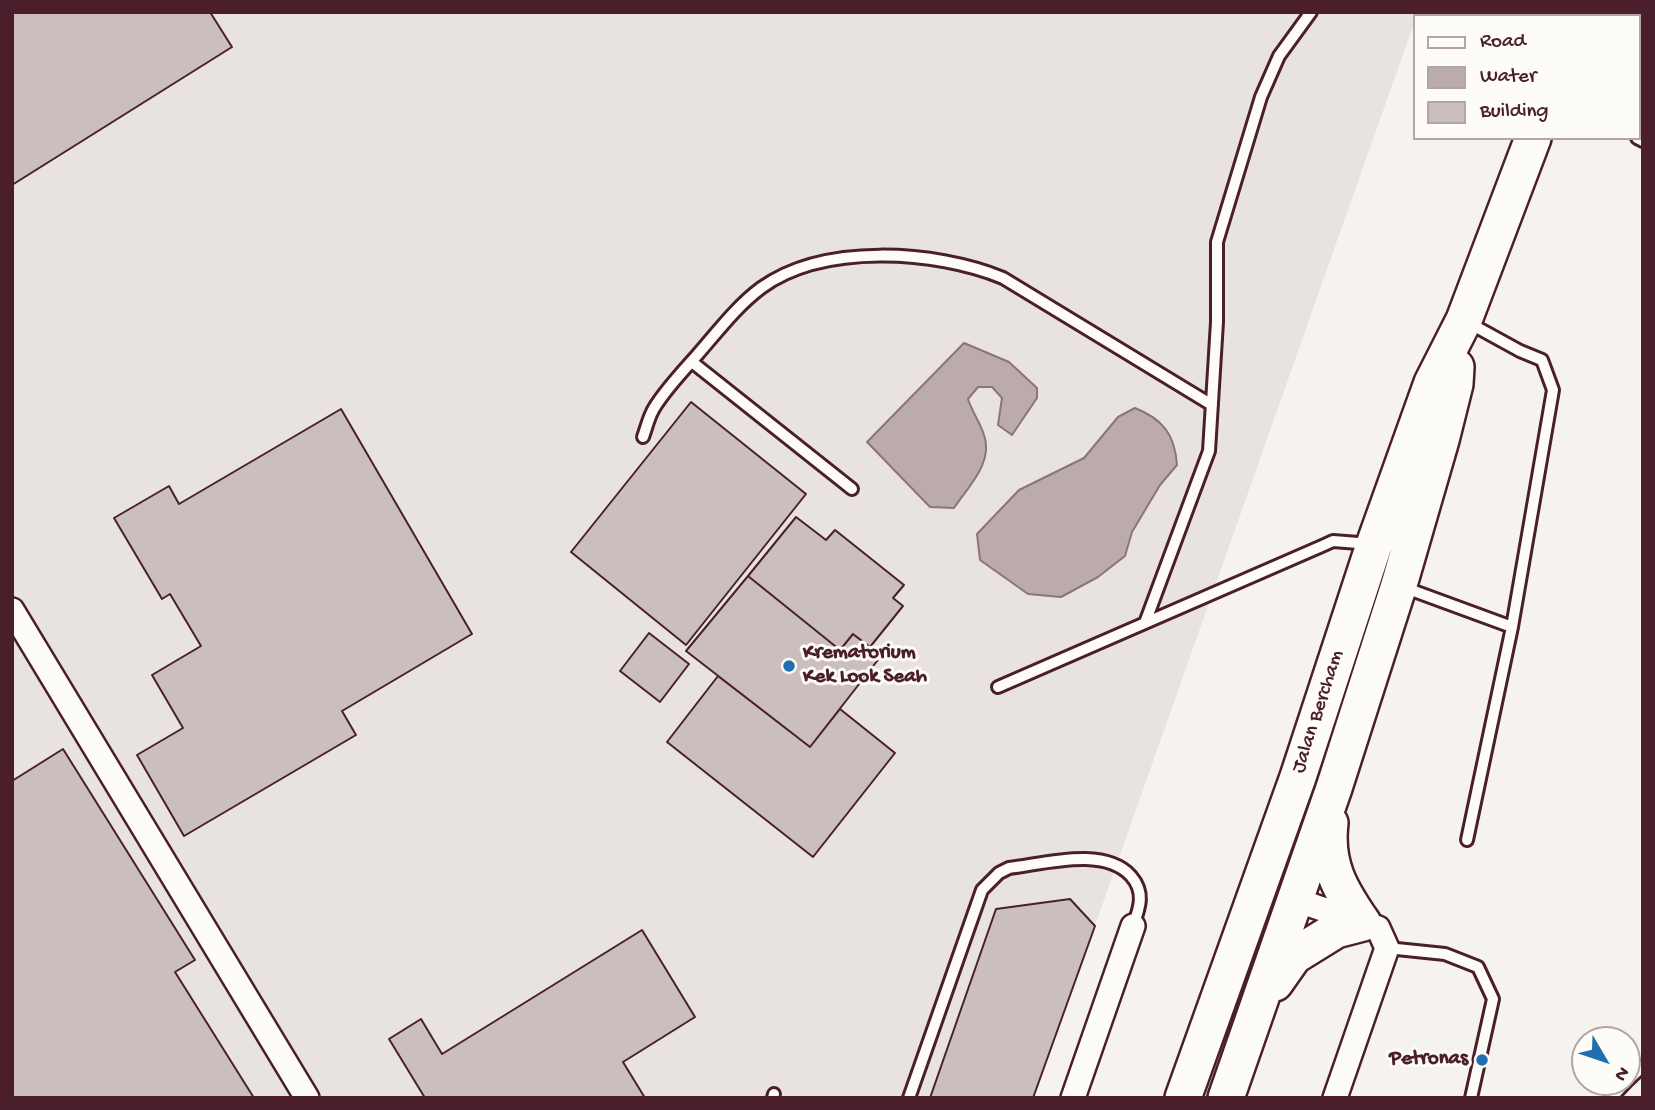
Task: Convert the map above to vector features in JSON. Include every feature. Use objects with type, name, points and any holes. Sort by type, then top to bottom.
[{"type":"main road","name":"Jalan Bercham","points":[[1183,1098],[1298,777],[1393,557],[1455,383],[1462,324],[1532,140]]},
{"type":"main road","name":"Jalan Bercham","points":[[1226,1098],[1334,788],[1393,557]]},
{"type":"main road","points":[[1218,999],[1256,935],[1267,922],[1296,900],[1289,859],[1298,777]]},
{"type":"main road","points":[[1257,1008],[1294,956],[1336,930],[1363,923],[1331,868],[1328,837],[1334,788]]},
{"type":"street","points":[[12,610],[307,1098]]},
{"type":"street","points":[[1296,900],[1378,928],[1387,948],[1335,1098]]},
{"type":"street","points":[[1073,1098],[1133,926]]},
{"type":"lane","points":[[1145,623],[1209,451],[1217,321],[1217,242],[1261,97],[1279,57],[1311,12]]},
{"type":"lane","points":[[643,437],[652,410],[732,314],[761,288],[790,271],[851,257],[920,258],[985,271],[1003,278],[1212,405]]},
{"type":"lane","points":[[1462,324],[1542,360],[1553,390],[1512,627],[1467,840]]},
{"type":"lane","points":[[692,362],[852,489]]},
{"type":"lane","points":[[998,687],[1333,541],[1393,557],[1512,627]]},
{"type":"lane","points":[[909,1098],[982,890],[999,873],[1009,868],[1086,858],[1109,862],[1125,869],[1139,885],[1141,906],[1133,926]]},
{"type":"lane","points":[[1387,948],[1445,954],[1478,967],[1493,999],[1471,1098]]},
{"type":"shaded area","points":[[12,12],[1418,12],[1414,14],[1414,23],[1034,1098],[12,1098]]},
{"type":"water","points":[[964,343],[1009,362],[1037,388],[1037,398],[1012,435],[998,425],[1002,398],[992,387],[978,387],[968,399],[984,435],[986,455],[983,464],[954,508],[930,507],[867,442]]},
{"type":"water","points":[[1135,408],[1153,417],[1166,429],[1174,445],[1177,465],[1160,485],[1132,532],[1125,556],[1098,577],[1061,597],[1028,594],[980,560],[977,534],[1019,490],[1084,458],[1118,417]]},
{"type":"building","points":[[12,12],[210,12],[232,47],[12,185]]},
{"type":"building","points":[[691,402],[806,494],[686,645],[571,552]]},
{"type":"building","points":[[341,409],[472,634],[342,711],[356,735],[184,836],[137,755],[183,728],[152,675],[201,646],[170,594],[162,599],[114,518],[169,486],[179,504]]},
{"type":"building","points":[[796,517],[826,540],[835,530],[904,585],[893,598],[903,606],[870,647],[853,634],[840,650],[748,576]]},
{"type":"building","name":"Krematorium Kek Look Seah","points":[[748,576],[840,650],[853,634],[881,656],[810,747],[686,651]]},
{"type":"building","points":[[649,633],[689,664],[660,702],[620,671]]},
{"type":"building","points":[[718,676],[810,747],[840,709],[895,753],[813,857],[667,742]]},
{"type":"building","points":[[63,749],[195,960],[175,972],[254,1098],[12,1098],[12,781]]},
{"type":"building","points":[[1070,899],[1095,926],[1033,1098],[930,1098],[996,909]]},
{"type":"building","points":[[642,930],[695,1017],[623,1062],[645,1098],[425,1098],[389,1039],[421,1019],[442,1054]]},
{"type":"place","name":"Krematorium Kek Look Seah","points":[[789,666]]},
{"type":"place","name":"Petronas","points":[[1482,1060]]}]
